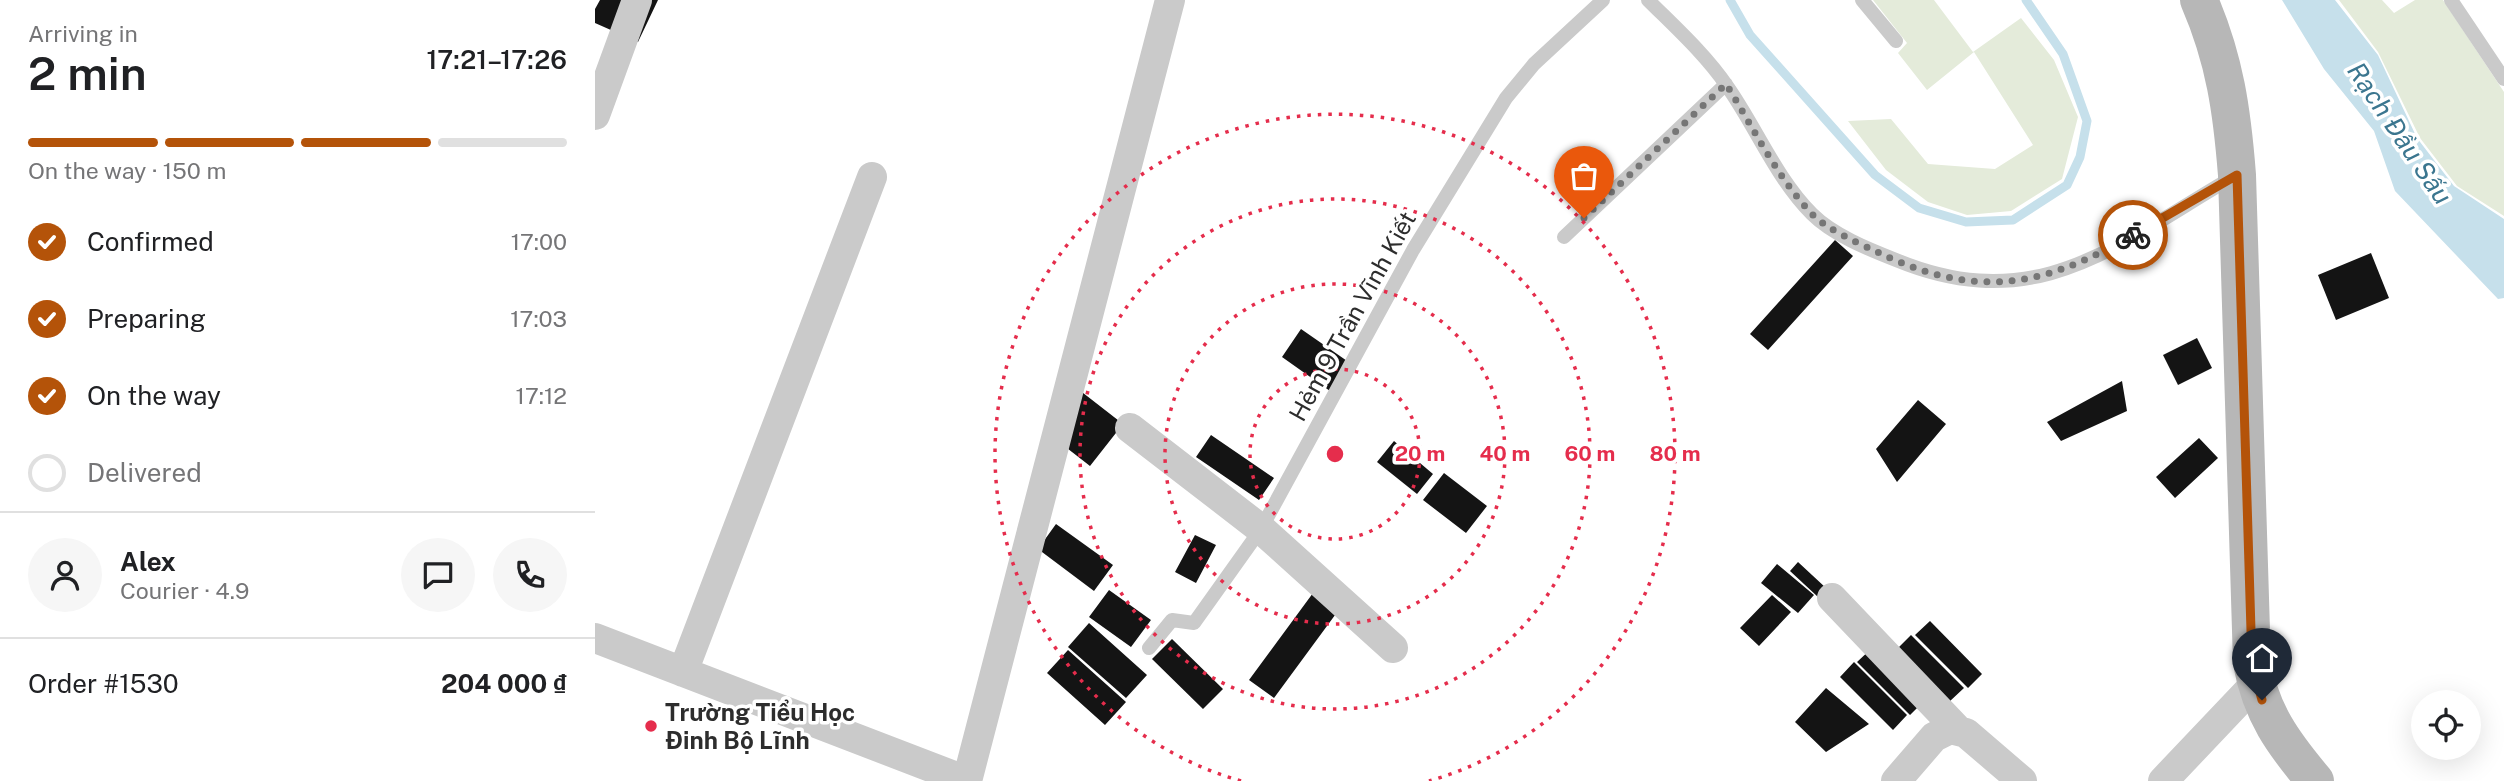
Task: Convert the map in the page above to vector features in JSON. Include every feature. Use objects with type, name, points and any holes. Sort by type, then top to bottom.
[{"type":"street","points":[[595,115],[637,0]]},
{"type":"street","points":[[595,638],[967,781],[1170,0]]},
{"type":"street","points":[[2199,0],[2223,63],[2231,106],[2237,175],[2252,649],[2256,683],[2280,739],[2315,781]]},
{"type":"street","points":[[683,672],[872,177]]},
{"type":"street","points":[[1130,428],[1261,529],[1393,648]]},
{"type":"street","points":[[1832,598],[1958,730],[2022,781]]},
{"type":"street","points":[[2163,781],[2256,683]]},
{"type":"street","points":[[1896,781],[1934,737],[1950,729],[1958,730]]},
{"type":"lane","name":"Hẻm 9 Trần Vĩnh Kiết","points":[[1149,648],[1172,620],[1194,623],[1261,529],[1413,250],[1506,98],[1534,64],[1603,0]]},
{"type":"lane","points":[[1648,0],[1726,84],[1790,186],[1813,216],[1881,254],[1957,281],[2003,283],[2049,275],[2089,261],[2237,175]]},
{"type":"lane","points":[[1863,0],[1896,41]]},
{"type":"lane","points":[[2451,0],[2504,79]]},
{"type":"lane","points":[[1564,237],[1726,84]]},
{"type":"green space","points":[[1873,0],[1934,0],[1973,52],[2021,18],[2054,60],[2078,117],[2062,179],[2011,211],[1967,215],[1928,202],[1886,170],[1848,121],[1891,119],[1928,164],[1995,169],[2033,145],[1974,52],[1927,90],[1898,53],[1907,43]]},
{"type":"green space","points":[[2339,0],[2382,0],[2394,13],[2415,0],[2443,0],[2504,92],[2504,216],[2457,186],[2420,138],[2378,52]]},
{"type":"water","name":"Rạch Đầu Sấu","points":[[2282,0],[2335,0],[2378,55],[2417,138],[2454,186],[2504,219],[2504,298],[2498,299],[2395,191],[2374,131],[2324,69]]},
{"type":"building","points":[[600,0],[658,0],[638,42],[595,23],[595,9]]},
{"type":"building","points":[[1835,240],[1853,256],[1768,350],[1750,334]]},
{"type":"building","points":[[2371,253],[2389,298],[2336,320],[2318,275]]},
{"type":"building","points":[[1301,329],[1350,363],[1330,391],[1282,357]]},
{"type":"building","points":[[2197,338],[2212,368],[2178,385],[2163,355]]},
{"type":"building","points":[[2122,381],[2127,411],[2061,441],[2047,422]]},
{"type":"building","points":[[1078,389],[1123,424],[1090,466],[1045,431]]},
{"type":"building","points":[[1918,400],[1946,424],[1897,482],[1876,449]]},
{"type":"building","points":[[1211,435],[1274,478],[1259,500],[1196,457]]},
{"type":"building","points":[[2199,438],[2218,458],[2175,498],[2156,477]]},
{"type":"building","points":[[1394,441],[1433,474],[1417,494],[1377,462]]},
{"type":"building","points":[[1444,473],[1487,506],[1466,533],[1423,500]]},
{"type":"building","points":[[1056,524],[1113,565],[1094,591],[1038,549]]},
{"type":"building","points":[[1195,535],[1216,545],[1196,583],[1175,572]]},
{"type":"building","points":[[1798,562],[1826,588],[1818,597],[1790,571]]},
{"type":"building","points":[[1777,564],[1814,595],[1798,613],[1761,583]]},
{"type":"building","points":[[1109,590],[1151,620],[1131,647],[1089,617]]},
{"type":"building","points":[[1313,593],[1338,611],[1274,698],[1249,680]]},
{"type":"building","points":[[1772,595],[1791,612],[1759,646],[1740,628]]},
{"type":"building","points":[[1930,621],[1982,674],[1968,688],[1915,635]]},
{"type":"building","points":[[1089,623],[1147,675],[1126,698],[1068,647]]},
{"type":"building","points":[[1911,635],[1964,688],[1949,702],[1897,649]]},
{"type":"building","points":[[1172,639],[1223,689],[1203,709],[1152,659]]},
{"type":"building","points":[[1872,648],[1924,701],[1910,715],[1857,662]]},
{"type":"building","points":[[1068,650],[1126,702],[1105,725],[1047,673]]},
{"type":"building","points":[[1854,662],[1907,715],[1893,730],[1840,677]]},
{"type":"building","points":[[1826,688],[1869,724],[1826,752],[1795,722]]},
{"type":"waterway","points":[[1730,0],[1750,35],[1875,175],[1919,208],[1966,222],[2013,220],[2067,185],[2080,157],[2087,121],[2063,54],[2026,0]]},
{"type":"way so far","points":[[1584,218],[1726,84],[1790,186],[1813,216],[1844,236],[1917,269],[1957,281],[2003,283],[2049,275],[2089,261],[2133,235]]},
{"type":"place","name":"Trường Tiểu Học Đinh Bộ Lĩnh","points":[[651,726]]},
{"type":"route","points":[[2133,235],[2237,175],[2252,663],[2262,700]]}]
